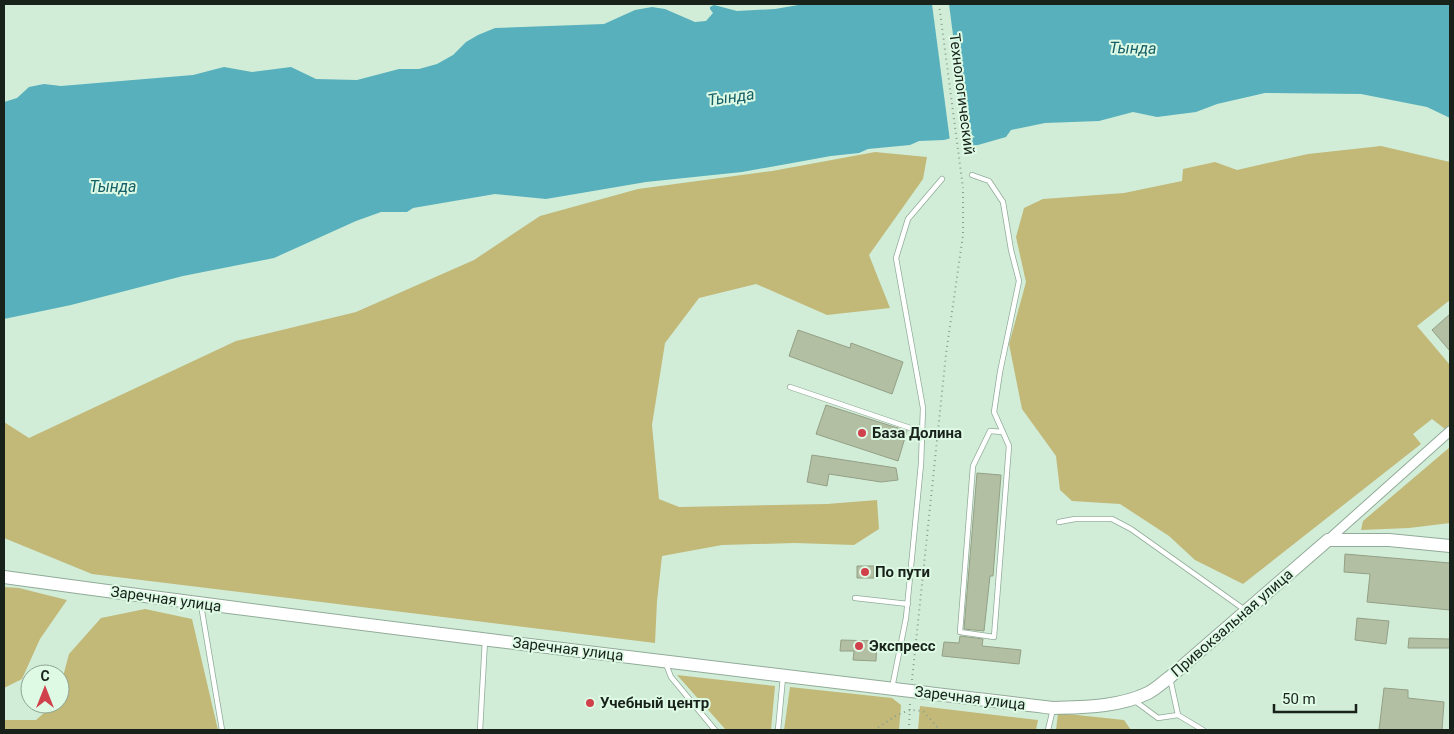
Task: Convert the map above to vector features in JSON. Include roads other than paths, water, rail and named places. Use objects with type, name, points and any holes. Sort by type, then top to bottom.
[{"type":"street","points":[[1328,540],[1450,431]]},
{"type":"street","points":[[1328,540],[1389,540],[1450,546]]},
{"type":"street","name":"Привокзальная улица","points":[[1132,699],[1150,692],[1170,677],[1328,540]]},
{"type":"street","name":"Заречная улица","points":[[4,577],[200,604],[1053,708],[1094,706],[1132,699]]},
{"type":"lane","points":[[972,175],[989,181],[1003,202],[1011,250],[1019,281],[994,412],[1003,432],[1009,446],[994,637],[960,632],[973,466],[990,431],[1003,432]]},
{"type":"lane","points":[[892,689],[908,604],[921,464],[923,408],[896,258],[908,218],[942,179]]},
{"type":"lane","points":[[790,387],[922,432]]},
{"type":"lane","points":[[1059,522],[1075,519],[1112,519],[1131,529],[1246,611]]},
{"type":"lane","points":[[855,598],[908,604]]},
{"type":"lane","points":[[200,604],[222,730]]},
{"type":"lane","points":[[480,730],[485,639]]},
{"type":"lane","points":[[665,662],[671,677],[715,730]]},
{"type":"lane","points":[[778,730],[783,676]]},
{"type":"lane","points":[[1170,677],[1178,715]]},
{"type":"lane","points":[[1132,699],[1158,718],[1178,715],[1203,730]]},
{"type":"lane","points":[[1048,730],[1053,708]]},
{"type":"water","name":"Тында","points":[[804,4],[1450,4],[1450,118],[1427,107],[1361,94],[1265,93],[1217,104],[1196,112],[1157,117],[1133,112],[1099,121],[1045,123],[1011,130],[1006,137],[978,145],[967,146],[966,140],[975,137],[969,133],[944,140],[919,141],[910,145],[868,149],[859,153],[831,156],[742,172],[646,182],[546,199],[495,194],[413,208],[407,212],[381,212],[356,221],[274,258],[183,276],[71,305],[4,319],[4,102],[17,98],[29,87],[44,84],[61,86],[193,75],[224,67],[252,72],[291,67],[316,79],[357,80],[399,69],[419,69],[437,64],[453,55],[466,42],[495,28],[604,24],[635,10],[652,7],[665,9],[695,22],[706,21],[713,13],[710,7],[714,5],[737,11],[775,9]]},
{"type":"place","name":"База Долина","points":[[862,433]]},
{"type":"place","name":"По пути","points":[[865,572]]},
{"type":"place","name":"Экспресс","points":[[859,646]]},
{"type":"place","name":"Учебный центр","points":[[590,703]]}]
